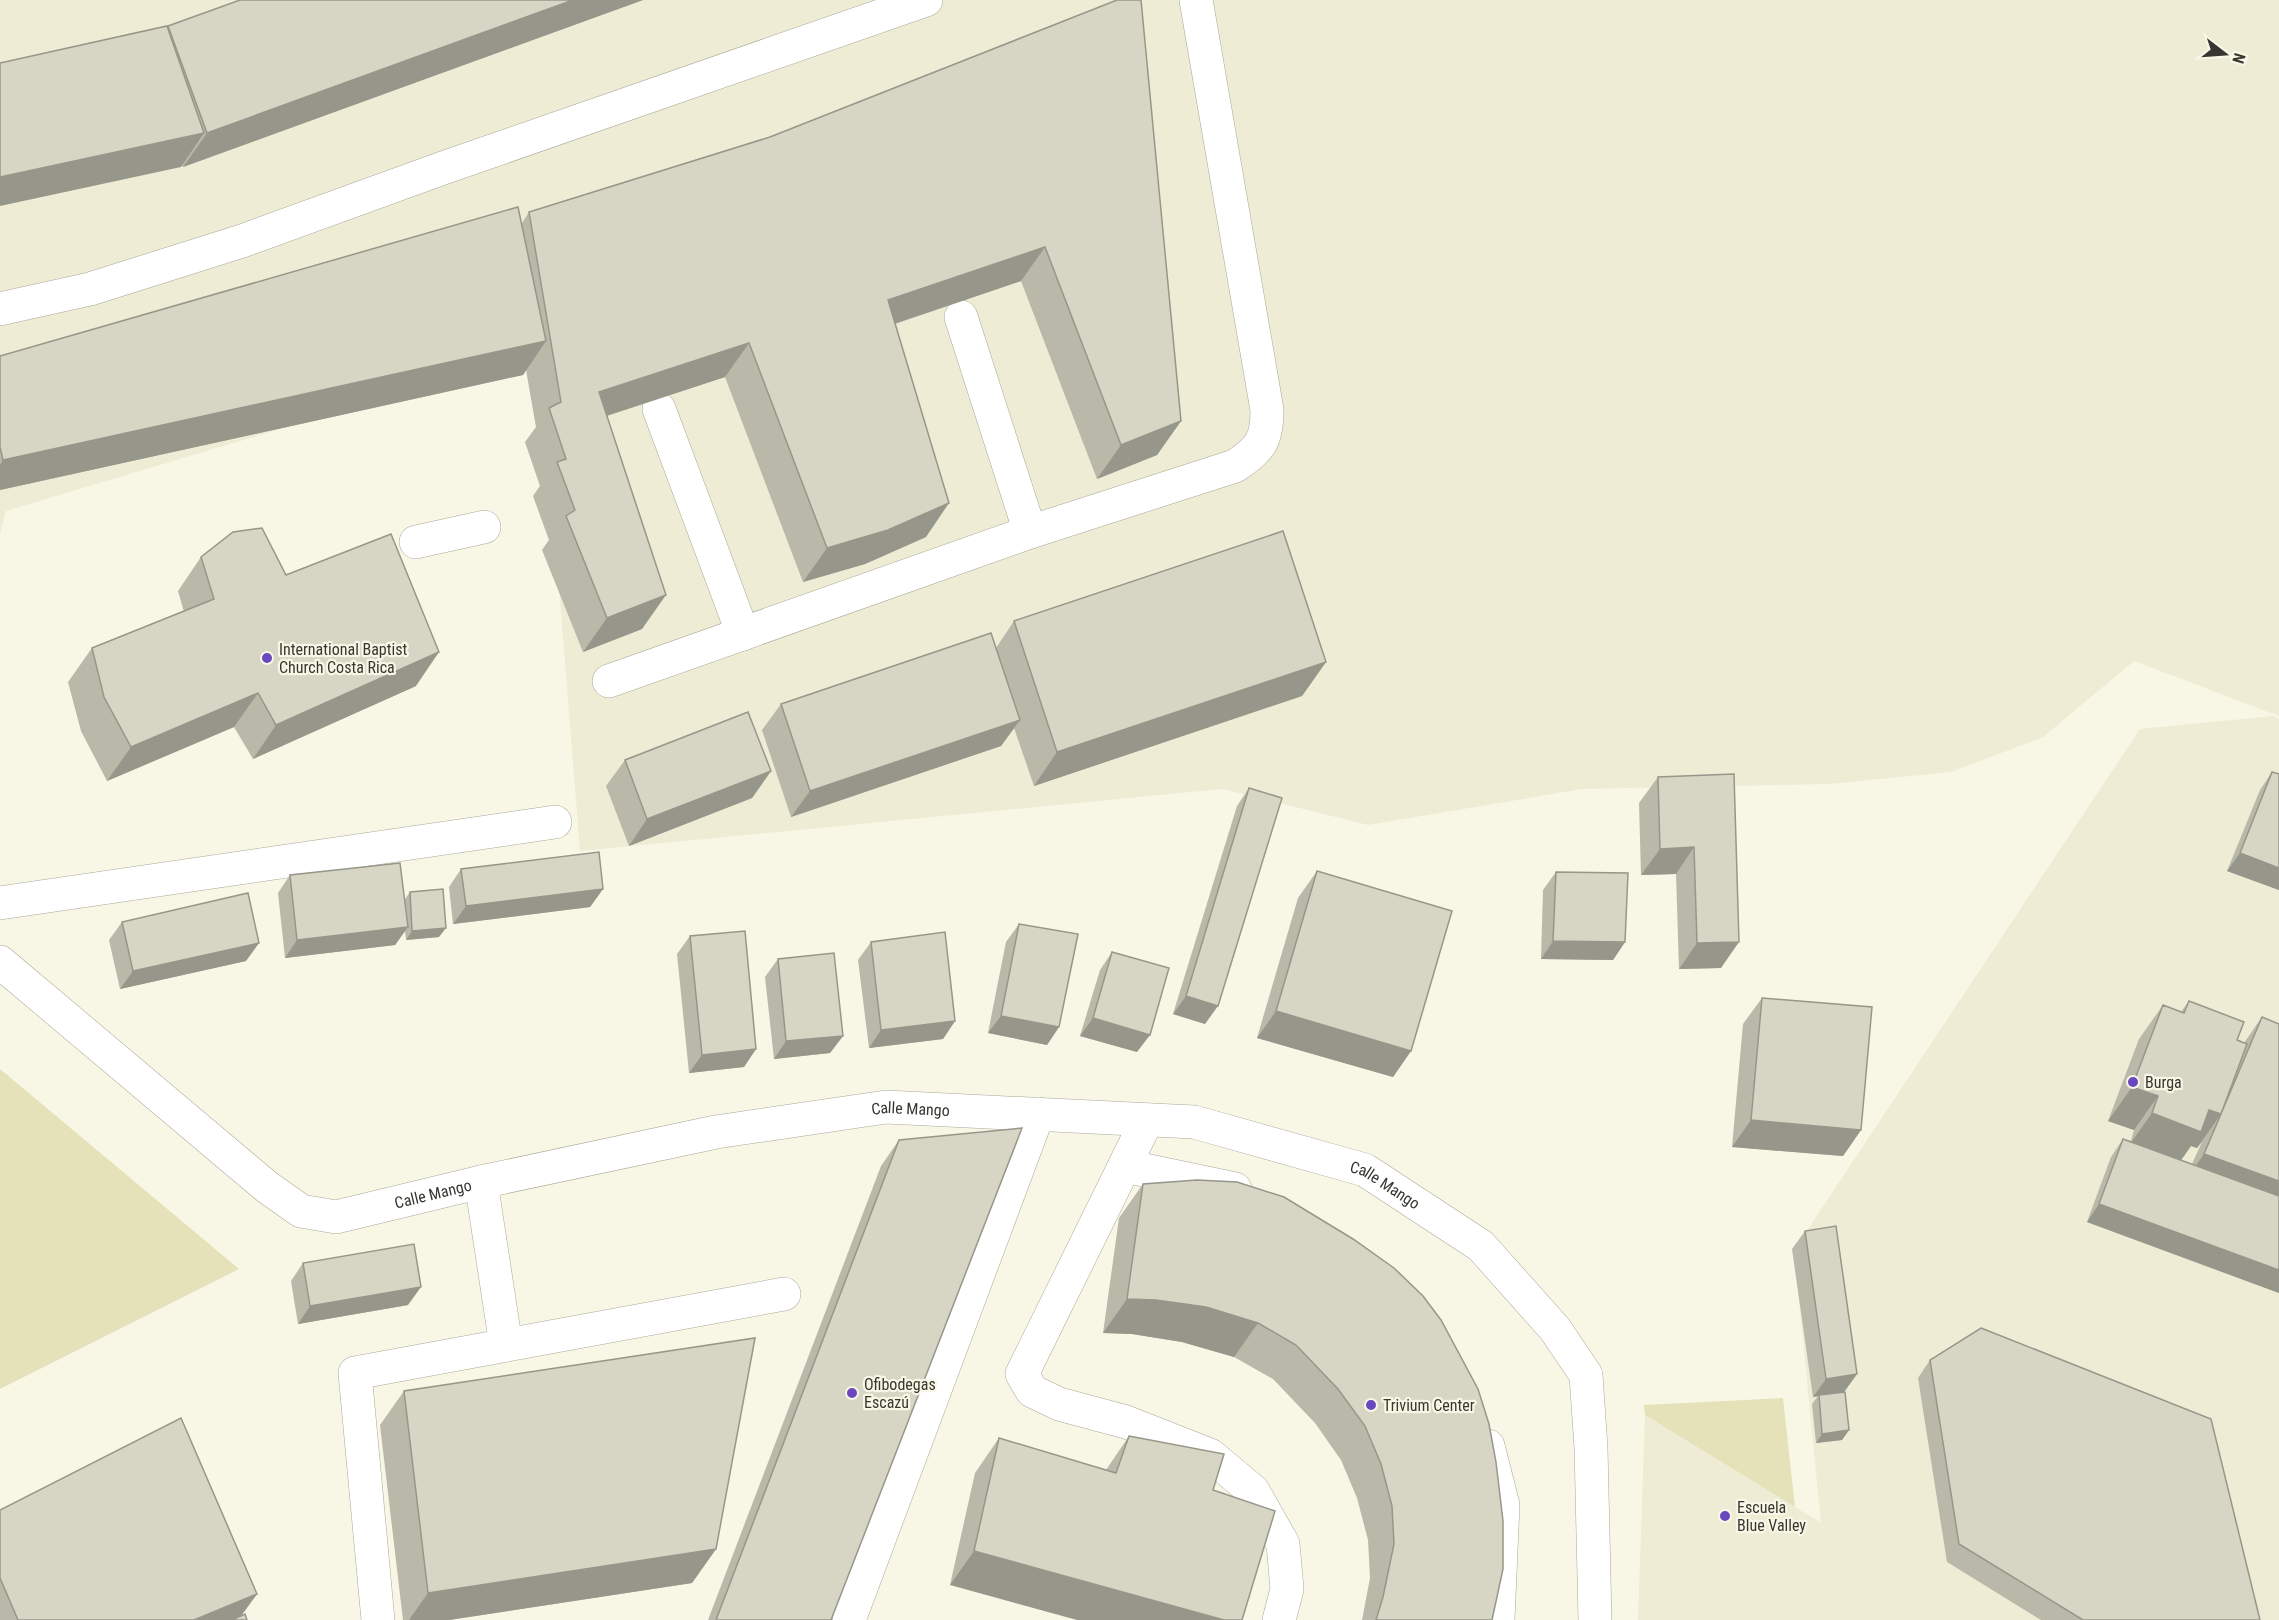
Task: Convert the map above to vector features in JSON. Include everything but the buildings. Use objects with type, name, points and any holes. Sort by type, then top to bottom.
[{"type":"street","points":[[0,309],[90,289],[242,241],[442,168],[926,0]]},
{"type":"street","points":[[609,681],[1030,532],[1236,466],[1260,447],[1267,431],[1268,410],[1196,0]]},
{"type":"street","points":[[961,317],[1030,532]]},
{"type":"street","points":[[659,409],[743,634]]},
{"type":"street","points":[[416,542],[484,527]]},
{"type":"street","points":[[0,903],[555,822]]},
{"type":"street","name":"Calle Mango","points":[[0,962],[267,1186],[301,1211],[336,1217],[481,1182],[716,1132],[886,1107],[1194,1122],[1365,1170],[1481,1246],[1555,1329],[1586,1375],[1591,1448],[1595,1620]]},
{"type":"street","points":[[849,1620],[1038,1114]]},
{"type":"street","points":[[1147,1120],[1022,1374],[1032,1391],[1059,1404],[1126,1422],[1210,1455],[1253,1491],[1283,1545],[1287,1589],[1279,1620]]},
{"type":"street","points":[[1125,1166],[1255,1194],[1265,1199]]},
{"type":"street","points":[[481,1182],[506,1345]]},
{"type":"street","points":[[378,1620],[355,1373],[784,1294]]},
{"type":"street","points":[[1478,1418],[1483,1428],[1503,1505],[1498,1620]]},
{"type":"shaded area","points":[[0,0],[2279,0],[2279,716],[2134,661],[2043,737],[1951,772],[1830,784],[1582,789],[1368,825],[1222,789],[580,851],[550,474],[527,355],[6,511],[0,535]]},
{"type":"shaded area","points":[[2273,716],[2279,719],[2279,1620],[1638,1620],[1645,1415],[1821,1523],[1794,1250],[2140,729]]},
{"type":"shaded area","points":[[0,1069],[239,1269],[0,1389]]},
{"type":"shaded area","points":[[1783,1398],[1795,1507],[1645,1415],[1644,1405]]},
{"type":"place","name":"International Baptist Church Costa Rica","points":[[267,658]]},
{"type":"place","name":"Burga","points":[[2133,1082]]},
{"type":"place","name":"Ofibodegas Escazú","points":[[852,1393]]},
{"type":"place","name":"Trivium Center","points":[[1371,1405]]},
{"type":"place","name":"Escuela Blue Valley","points":[[1725,1516]]}]
